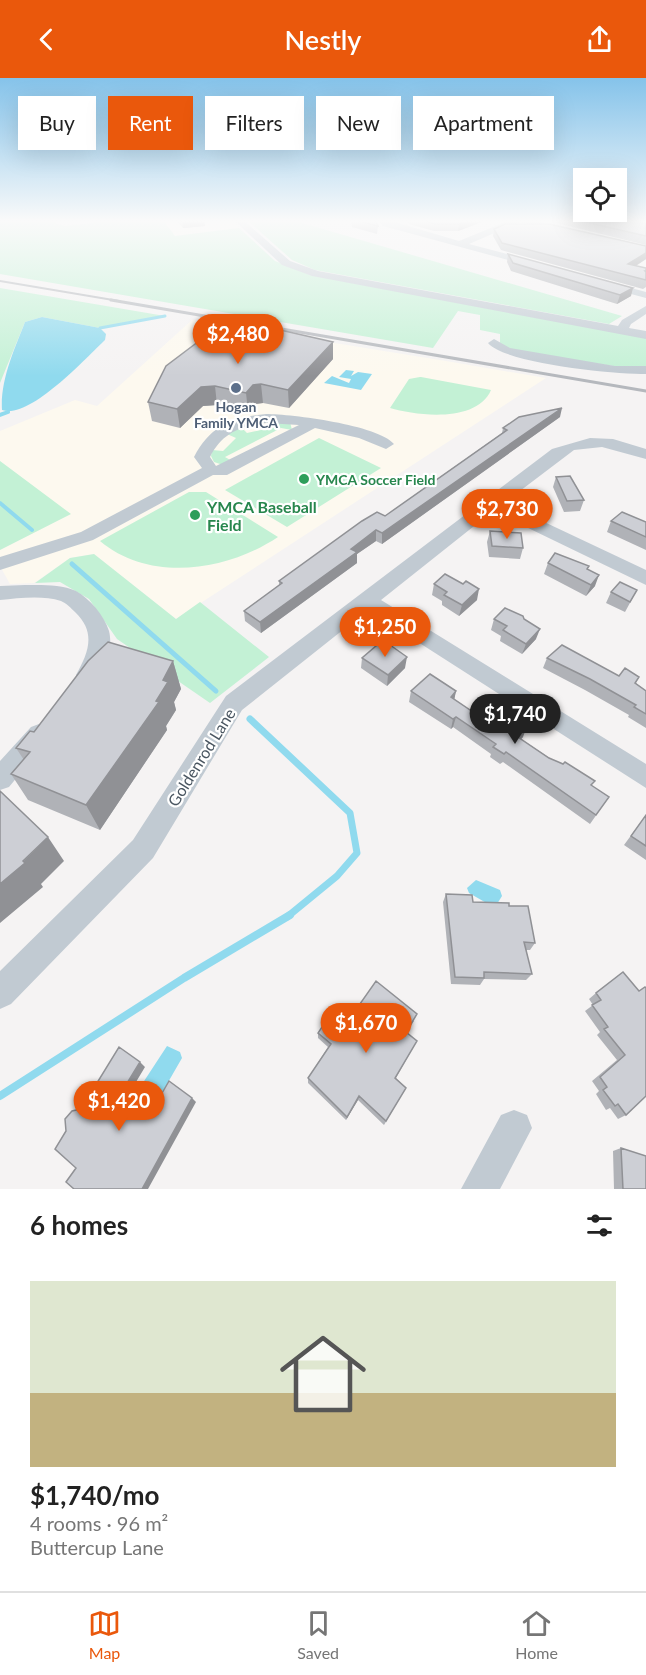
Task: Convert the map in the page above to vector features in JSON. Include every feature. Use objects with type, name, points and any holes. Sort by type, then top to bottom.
[{"type":"street","points":[[310,272],[646,335]]},
{"type":"street","points":[[591,280],[646,295]]},
{"type":"street","points":[[622,331],[626,322],[646,309]]},
{"type":"street","points":[[494,343],[506,351],[615,370],[646,370]]},
{"type":"street","points":[[211,470],[202,457],[205,447],[228,427],[277,417],[364,434],[386,444]]},
{"type":"street","points":[[0,564],[87,536],[211,470],[221,472],[313,423]]},
{"type":"street","name":"Goldenrod Lane","points":[[0,993],[142,849],[234,704],[566,447],[585,442],[607,443],[646,454]]},
{"type":"street","points":[[494,504],[646,578]]},
{"type":"street","points":[[0,593],[42,591],[69,596],[92,614],[102,639],[94,667],[73,693]]},
{"type":"street","points":[[368,600],[646,777]]},
{"type":"street","points":[[0,779],[51,719]]},
{"type":"street","points":[[480,1189],[514,1128]]},
{"type":"shaded area","points":[[192,320],[546,378],[176,619],[94,554],[70,558],[34,583],[10,584],[0,566],[0,550],[70,514],[0,461],[0,431],[75,400],[97,406]]},
{"type":"green space","points":[[0,272],[302,272],[646,338],[646,366],[626,368],[510,350],[500,343],[500,334],[480,330],[480,315],[458,311],[433,348],[0,274]]},
{"type":"green space","points":[[325,272],[470,272],[622,316],[609,324]]},
{"type":"green space","points":[[0,288],[165,316],[100,328],[42,317],[25,322],[0,383]]},
{"type":"green space","points":[[420,377],[491,390],[484,401],[460,412],[430,415],[390,408],[409,379]]},
{"type":"green space","points":[[277,422],[290,422],[292,430],[281,428],[225,457],[232,461],[223,465],[214,462],[211,456],[212,450],[223,451],[236,438],[227,434],[241,427],[247,433],[275,427]]},
{"type":"green space","name":"YMCA Soccer Field","points":[[319,438],[381,468],[287,527],[225,490]]},
{"type":"green space","points":[[0,461],[71,514],[0,550]]},
{"type":"green space","name":"YMCA Baseball Field","points":[[189,492],[206,492],[278,537],[236,558],[189,568],[142,563],[120,554],[100,541]]},
{"type":"green space","points":[[94,554],[176,619],[200,602],[269,657],[210,703],[117,639],[89,599],[60,582],[35,583],[70,558]]},
{"type":"water","points":[[42,317],[100,328],[106,334],[105,340],[71,373],[41,397],[13,411],[2,410],[3,387],[25,322]]},
{"type":"water","points":[[346,370],[354,371],[351,376],[358,372],[372,374],[361,390],[324,383],[332,376],[349,383],[351,379],[339,377]]},
{"type":"water","points":[[476,880],[500,890],[502,896],[497,904],[490,905],[469,893],[467,888]]},
{"type":"water","points":[[167,1046],[180,1052],[182,1058],[163,1091],[170,1097],[157,1121],[131,1101]]},
{"type":"building","points":[[543,272],[574,272],[633,288],[620,295]]},
{"type":"building","points":[[614,272],[646,272],[646,280]]},
{"type":"building","points":[[267,327],[333,342],[288,390],[261,384],[253,385],[246,393],[215,386],[201,387],[177,409],[148,402],[166,366],[211,332],[253,340]]},
{"type":"building","points":[[562,408],[382,533],[376,530],[351,549],[357,552],[260,622],[244,611],[282,583],[279,581],[362,521],[377,512],[385,516],[507,430],[503,428],[519,417]]},
{"type":"building","points":[[570,476],[584,500],[567,501],[556,477]]},
{"type":"building","points":[[622,512],[646,522],[646,537],[611,521]]},
{"type":"building","points":[[490,531],[521,533],[523,548],[492,546]]},
{"type":"building","points":[[555,553],[589,566],[587,569],[599,575],[591,585],[548,563]]},
{"type":"building","points":[[445,574],[463,584],[466,581],[479,589],[462,605],[444,595],[447,592],[434,584]]},
{"type":"building","points":[[620,582],[637,590],[630,602],[611,592]]},
{"type":"building","points":[[505,608],[523,616],[540,629],[526,644],[503,630],[507,626],[494,619]]},
{"type":"building","points":[[383,640],[407,657],[388,675],[362,658]]},
{"type":"building","points":[[108,642],[173,661],[163,680],[168,682],[156,701],[159,702],[86,805],[11,774],[30,752],[16,748],[30,731],[34,732],[88,661]]},
{"type":"building","points":[[562,645],[619,676],[625,668],[639,677],[635,683],[646,691],[646,714],[634,707],[636,705],[547,658]]},
{"type":"building","points":[[430,674],[456,691],[451,697],[482,718],[485,714],[495,720],[498,717],[513,727],[520,720],[527,726],[518,737],[549,758],[563,764],[565,762],[595,781],[591,785],[609,797],[596,815],[506,752],[504,754],[493,747],[496,744],[456,717],[453,719],[411,691]]},
{"type":"building","points":[[0,791],[48,837],[23,861],[25,863],[0,884]]},
{"type":"building","points":[[646,815],[646,846],[631,836]]},
{"type":"building","points":[[446,894],[472,895],[473,902],[528,906],[535,943],[524,942],[532,974],[484,972],[484,978],[455,977]]},
{"type":"building","points":[[623,972],[639,991],[646,988],[646,1096],[626,1115],[618,1104],[615,1106],[603,1090],[607,1087],[600,1077],[625,1055],[604,1029],[608,1027],[592,1005],[601,1000],[596,993]]},
{"type":"building","points":[[376,981],[417,1014],[406,1032],[417,1041],[395,1078],[406,1088],[386,1121],[359,1096],[347,1117],[308,1078],[331,1044],[318,1033],[334,1009],[348,1021]]},
{"type":"building","points":[[119,1047],[140,1062],[121,1093],[150,1114],[169,1081],[192,1098],[142,1189],[74,1189],[66,1182],[76,1168],[55,1149],[66,1131],[65,1119],[72,1111],[81,1109]]},
{"type":"building","points":[[621,1148],[646,1156],[646,1189],[623,1189]]},
{"type":"waterway","points":[[100,328],[165,316]]},
{"type":"waterway","points":[[0,415],[8,412]]},
{"type":"waterway","points":[[0,503],[32,530]]},
{"type":"waterway","points":[[72,564],[216,691]]},
{"type":"waterway","points":[[250,719],[350,813],[357,853],[337,876],[288,916]]},
{"type":"waterway","points":[[0,1096],[184,978],[288,916]]},
{"type":"railway","points":[[0,281],[119,301]]},
{"type":"railway","points":[[111,300],[646,391]]},
{"type":"place","name":"Hogan Family YMCA","points":[[236,388]]},
{"type":"place","name":"YMCA Soccer Field","points":[[304,479]]},
{"type":"place","name":"YMCA Baseball Field","points":[[195,515]]}]
